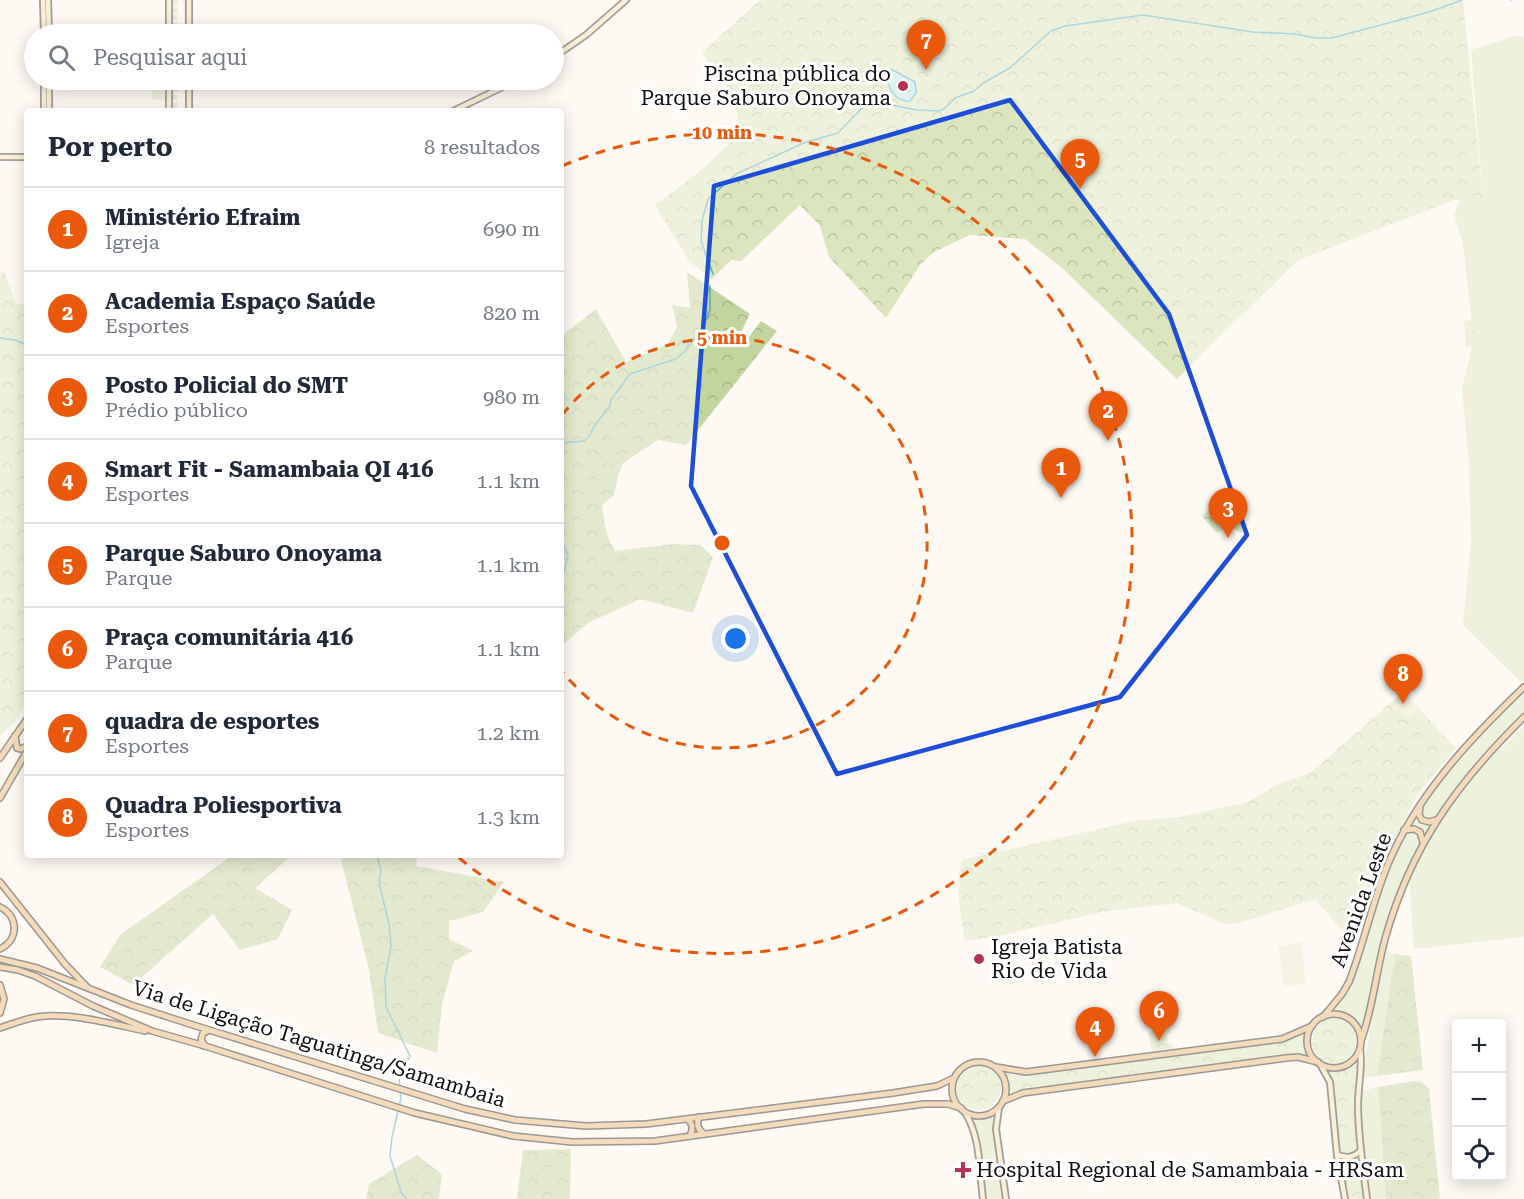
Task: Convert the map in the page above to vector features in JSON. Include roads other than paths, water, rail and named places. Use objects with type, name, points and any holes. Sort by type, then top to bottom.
[{"type":"main road","points":[[43,0],[44,24]]},
{"type":"main road","points":[[48,0],[48,24]]},
{"type":"main road","points":[[169,0],[169,24]]},
{"type":"main road","points":[[189,0],[189,24]]},
{"type":"main road","points":[[564,50],[626,0]]},
{"type":"main road","points":[[45,90],[47,102]]},
{"type":"main road","points":[[46,108],[48,90]]},
{"type":"main road","points":[[169,90],[169,108]]},
{"type":"main road","points":[[189,90],[189,108]]},
{"type":"main road","points":[[459,108],[496,90]]},
{"type":"main road","points":[[0,157],[24,157]]},
{"type":"main road","name":"Avenida Leste","points":[[1323,1017],[1349,982],[1381,883],[1404,830],[1441,776],[1524,687]]},
{"type":"main road","name":"Avenida Leste","points":[[1361,1041],[1367,1026],[1377,970],[1389,926],[1407,875],[1423,842],[1461,786],[1524,717]]},
{"type":"main road","points":[[0,758],[24,722]]},
{"type":"main road","points":[[16,734],[17,748],[24,748]]},
{"type":"main road","points":[[0,798],[24,756]]},
{"type":"main road","points":[[1420,805],[1419,815],[1422,820],[1429,822],[1437,819]]},
{"type":"main road","points":[[1404,830],[1414,829],[1420,832],[1423,842]]},
{"type":"main road","points":[[0,882],[65,964],[90,990]]},
{"type":"main road","points":[[0,907],[7,911],[15,927],[10,942],[0,949]]},
{"type":"main road","name":"Via de Ligação Taguatinga/Samambaia","points":[[0,959],[37,968],[90,990],[210,1031],[420,1096],[490,1115],[546,1124],[609,1126],[687,1119],[911,1090],[937,1086],[954,1078]]},
{"type":"main road","name":"Via de Ligação Taguatinga/Samambaia","points":[[0,967],[35,976],[93,1006],[152,1031],[415,1113],[490,1132],[572,1142],[624,1142],[690,1136],[924,1104],[948,1104],[962,1110]]},
{"type":"main road","points":[[0,985],[4,999],[0,1013]]},
{"type":"main road","points":[[962,1110],[979,1116],[993,1112],[1001,1104],[1023,1093],[1286,1058],[1298,1057],[1328,1067],[1344,1066],[1357,1056],[1361,1041],[1360,1033],[1352,1020],[1338,1014],[1323,1017],[1312,1026],[1282,1039],[1026,1072],[996,1067],[984,1062],[969,1063],[954,1078],[953,1095],[962,1110],[971,1121],[984,1199]]},
{"type":"main road","points":[[0,1028],[34,1017],[53,1015],[152,1031]]},
{"type":"main road","points":[[189,1041],[196,1037],[197,1030],[193,1025]]},
{"type":"main road","points":[[1312,1026],[1309,1034],[1309,1049],[1330,1082],[1337,1155],[1345,1199]]},
{"type":"main road","points":[[205,1046],[201,1040],[203,1032],[210,1031]]},
{"type":"main road","points":[[1360,1048],[1362,1059],[1358,1106],[1360,1151],[1367,1199]]},
{"type":"main road","points":[[996,1067],[1006,1086],[996,1129],[1006,1199]]},
{"type":"main road","points":[[699,1117],[698,1129],[704,1134]]},
{"type":"main road","points":[[687,1119],[691,1122],[690,1136]]},
{"type":"main road","points":[[1337,1155],[1352,1157],[1360,1151]]},
{"type":"water","name":"Piscina pública do Parque Saburo Onoyama","points":[[891,69],[915,82],[916,93],[910,101],[899,99],[891,91],[888,80]]},
{"type":"waterway","points":[[713,274],[701,241],[702,221],[708,199],[736,174],[806,142],[838,133],[861,109],[875,102],[917,110],[939,111],[944,109],[955,98],[974,91],[983,83],[1010,68],[1051,31],[1065,26],[1143,15],[1253,32],[1332,38],[1429,12],[1462,0]]},
{"type":"waterway","points":[[564,443],[584,441],[589,437],[594,426],[630,374],[676,359],[685,351],[703,327],[710,310],[710,286]]},
{"type":"waterway","points":[[0,338],[24,344]]},
{"type":"waterway","points":[[564,546],[568,555],[564,572]]},
{"type":"waterway","points":[[378,858],[381,871],[379,883],[389,924],[391,947],[385,978],[386,1007],[410,1056],[399,1078],[400,1086]]},
{"type":"waterway","points":[[400,1091],[401,1098],[390,1156],[401,1192],[407,1199]]},
{"type":"tunnel","points":[[175,0],[175,24]]},
{"type":"tunnel","points":[[186,0],[187,24]]},
{"type":"tunnel","points":[[175,90],[175,108]]},
{"type":"place","name":"quadra de esportes","points":[[926,70]]},
{"type":"place","name":"Piscina pública do Parque Saburo Onoyama","points":[[903,86]]},
{"type":"place","name":"Parque Saburo Onoyama","points":[[1080,189]]},
{"type":"place","name":"Academia Espaço Saúde","points":[[1108,441]]},
{"type":"place","name":"Ministério Efraim","points":[[1061,498]]},
{"type":"place","name":"Posto Policial do SMT","points":[[1228,538]]},
{"type":"place","name":"Quadra Poliesportiva","points":[[1403,704]]},
{"type":"place","name":"Igreja Batista Rio de Vida","points":[[979,959]]},
{"type":"place","name":"Praça comunitária 416","points":[[1159,1041]]},
{"type":"place","name":"Smart Fit - Samambaia QI 416","points":[[1095,1057]]},
{"type":"place","name":"Hospital Regional de Samambaia - HRSam","points":[[963,1170]]}]
